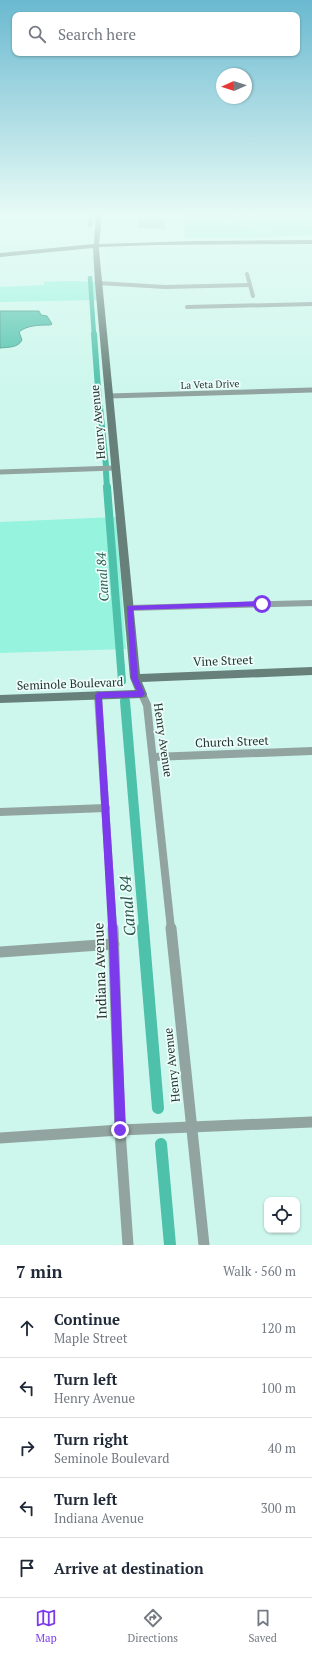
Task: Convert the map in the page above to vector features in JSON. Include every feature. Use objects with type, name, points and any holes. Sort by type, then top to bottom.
[{"type":"street","name":"Henry Avenue","points":[[98,273],[135,678],[147,705],[204,1245]]},
{"type":"street","points":[[247,274],[253,296]]},
{"type":"street","points":[[98,283],[166,287],[250,285]]},
{"type":"street","points":[[187,307],[312,304]]},
{"type":"street","name":"La Veta Drive","points":[[109,396],[312,390]]},
{"type":"street","points":[[0,472],[115,468]]},
{"type":"street","points":[[129,608],[312,603]]},
{"type":"street","name":"Vine Street","points":[[135,678],[312,671]]},
{"type":"street","name":"Seminole Boulevard","points":[[0,699],[142,694]]},
{"type":"street","name":"Indiana Avenue","points":[[98,695],[114,944],[120,1130],[128,1245]]},
{"type":"street","name":"Church Street","points":[[153,757],[312,751]]},
{"type":"street","points":[[0,812],[106,808]]},
{"type":"street","points":[[0,952],[114,944]]},
{"type":"street","points":[[0,1138],[120,1130],[312,1122]]},
{"type":"shaded area","points":[[44,282],[95,282],[97,300],[0,302],[0,287],[44,285]]},
{"type":"shaded area","points":[[0,311],[39,311],[41,315],[47,316],[52,324],[26,328],[19,332],[22,340],[20,343],[12,347],[0,348]]},
{"type":"shaded area","points":[[116,517],[126,649],[0,653],[0,522]]},
{"type":"waterway","name":"Canal 84","points":[[90,278],[94,335]]},
{"type":"waterway","name":"Canal 84","points":[[94,334],[99,402]]},
{"type":"waterway","name":"Canal 84","points":[[100,407],[106,466]]},
{"type":"waterway","name":"Canal 84","points":[[106,472],[107,488]]},
{"type":"waterway","name":"Canal 84","points":[[107,487],[122,681]]},
{"type":"waterway","name":"Canal 84","points":[[125,701],[144,929]]},
{"type":"waterway","name":"Canal 84","points":[[143,928],[158,1108]]},
{"type":"waterway","name":"Canal 84","points":[[161,1144],[170,1245]]},
{"type":"route","points":[[120,1130],[114,944],[98,695],[142,694],[135,678],[129,608],[262,604]]}]
